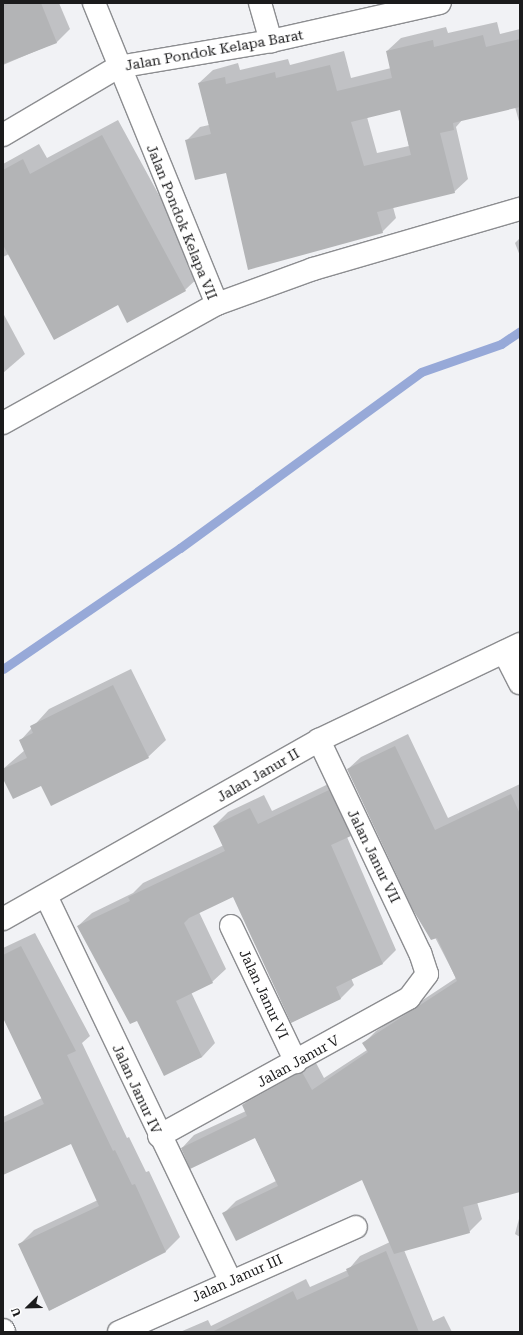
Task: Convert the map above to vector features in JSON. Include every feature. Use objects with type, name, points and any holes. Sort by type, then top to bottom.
[{"type":"street","name":"Jalan Pondok Kelapa VII","points":[[3,423],[217,304],[118,67],[94,3]]},
{"type":"street","points":[[260,3],[271,41]]},
{"type":"street","name":"Jalan Pondok Kelapa Barat","points":[[3,135],[118,67],[271,41],[436,3]]},
{"type":"street","points":[[217,304],[313,268],[520,209]]},
{"type":"street","points":[[512,648],[520,683]]},
{"type":"street","name":"Jalan Janur II","points":[[3,919],[319,740],[512,648]]},
{"type":"street","name":"Jalan Janur VII","points":[[319,740],[420,952],[427,974]]},
{"type":"street","name":"Jalan Janur IV","points":[[46,896],[159,1136],[230,1280]]},
{"type":"street","name":"Jalan Janur VI","points":[[232,926],[296,1062]]},
{"type":"street","name":"Jalan Janur V","points":[[159,1136],[296,1062],[409,998],[427,974]]},
{"type":"street","name":"Jalan Janur III","points":[[119,1332],[230,1280],[356,1227]]},
{"type":"building","points":[[3,3],[41,3],[57,43],[3,64]]},
{"type":"building","points":[[483,35],[486,47],[520,39],[520,107],[453,123],[454,130],[440,133],[455,193],[377,212],[383,233],[248,270],[226,173],[195,180],[185,140],[211,134],[198,83],[225,77],[226,84],[275,72],[276,78],[330,65],[337,91],[392,78],[386,51],[433,40],[434,47]],"holes":[[[400,110],[411,155],[364,166],[351,122]]]},
{"type":"building","points":[[102,135],[186,291],[127,323],[118,305],[54,340],[3,245],[3,170],[23,159],[30,174]]},
{"type":"building","points":[[113,685],[149,758],[51,806],[41,786],[13,799],[3,779],[3,769],[27,758],[19,740],[33,733],[30,726]]},
{"type":"building","points":[[395,746],[435,830],[511,794],[520,814],[520,1192],[463,1207],[470,1233],[394,1254],[362,1180],[236,1241],[222,1213],[278,1186],[255,1138],[190,1169],[181,1148],[247,1116],[242,1105],[297,1074],[302,1072],[312,1090],[368,1052],[362,1043],[457,981],[437,938],[431,940],[413,910],[347,769]]},
{"type":"building","points":[[329,790],[351,836],[331,845],[383,964],[336,987],[341,999],[291,1023],[233,897],[189,918],[184,923],[213,983],[176,1001],[202,1057],[164,1076],[137,1021],[130,1024],[77,926],[130,901],[128,897],[225,851],[213,826],[250,808],[258,824]]},
{"type":"building","points":[[21,946],[76,1051],[67,1055],[113,1151],[115,1150],[132,1185],[135,1184],[166,1252],[49,1311],[18,1244],[99,1206],[71,1144],[3,1175],[3,1123],[44,1104],[3,1018],[3,955]]},
{"type":"building","points":[[386,1251],[419,1332],[212,1332],[293,1291],[297,1300],[349,1276],[346,1269]]},
{"type":"waterway","points":[[3,669],[180,548],[421,372],[501,344],[520,331]]}]
